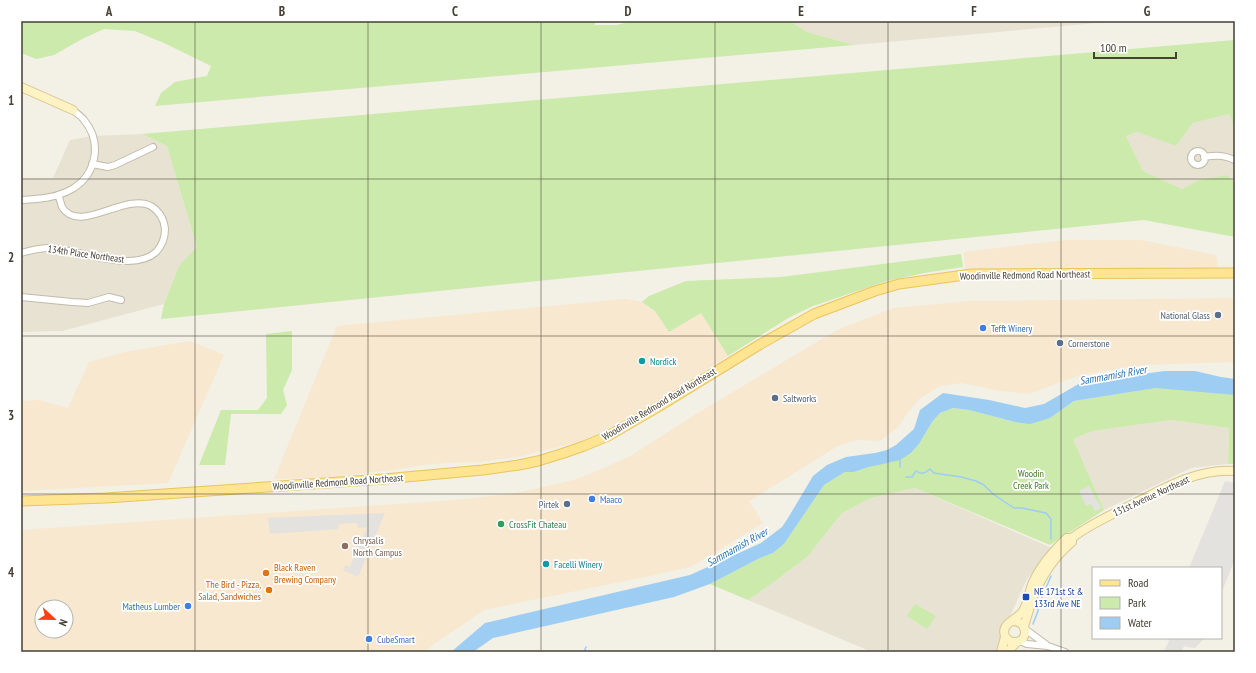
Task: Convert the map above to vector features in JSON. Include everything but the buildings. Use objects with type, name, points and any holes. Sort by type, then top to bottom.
[{"type":"main road","points":[[21,87],[73,110]]},
{"type":"main road","name":"Woodinville Redmond Road Northeast","points":[[21,501],[106,498],[384,479],[519,465],[564,454],[608,436],[759,345],[814,314],[875,291],[899,284],[972,274],[1235,273]]},
{"type":"main road","name":"131st Avenue Northeast","points":[[1012,621],[1023,610],[1033,582],[1045,562],[1067,538],[1072,538],[1100,520],[1171,484],[1193,476],[1217,471],[1235,471]]},
{"type":"main road","points":[[1007,652],[1024,636],[1024,628],[1032,600],[1043,576],[1058,555],[1072,542],[1072,538]]},
{"type":"main road","points":[[1001,652],[1005,637],[1005,627],[1008,623],[1012,621],[1019,622],[1024,628]]},
{"type":"main road","points":[[1005,637],[1010,641],[1018,641]]},
{"type":"street","points":[[21,200],[58,195],[71,190],[81,183],[87,175],[92,164],[96,144],[93,134],[84,120],[73,110]]},
{"type":"street","points":[[92,164],[108,167],[153,147]]},
{"type":"street","points":[[1204,157],[1217,155],[1235,160]]},
{"type":"street","name":"134th Place Northeast","points":[[21,253],[41,248],[52,248],[121,261],[148,257],[154,254],[161,246],[165,228],[163,219],[158,212],[146,204],[139,202],[97,214],[80,217],[72,216],[63,207],[58,195]]},
{"type":"street","points":[[21,297],[72,302],[88,302],[109,297],[121,300]]},
{"type":"street","points":[[1024,628],[1048,646]]},
{"type":"street","points":[[1018,641],[1048,646],[1065,652]]},
{"type":"shaded area","points":[[790,21],[1119,21],[854,45],[807,32]]},
{"type":"shaded area","points":[[1229,114],[1235,128],[1235,183],[1227,175],[1199,180],[1182,189],[1143,171],[1126,136],[1137,132],[1176,146],[1193,123]]},
{"type":"shaded area","points":[[142,134],[167,146],[198,250],[179,266],[164,304],[62,331],[21,332],[21,178],[53,178],[70,140],[92,136]]},
{"type":"shaded area","points":[[1065,240],[1141,240],[1216,255],[1218,268],[965,269],[964,252]]},
{"type":"shaded area","points":[[1235,298],[1235,362],[1142,365],[1080,375],[1029,394],[1001,391],[962,383],[940,386],[919,399],[898,427],[880,441],[857,440],[838,446],[749,501],[763,523],[691,567],[484,610],[434,644],[425,652],[21,652],[21,530],[455,500],[516,493],[574,480],[632,455],[696,414],[837,330],[894,308],[970,301]]},
{"type":"shaded area","points":[[625,299],[642,302],[655,311],[669,332],[701,313],[728,356],[656,402],[606,430],[582,441],[517,457],[481,462],[422,465],[323,478],[274,479],[337,326]]},
{"type":"shaded area","points":[[190,341],[224,355],[168,483],[21,491],[21,401],[39,400],[68,408],[89,362],[125,352]]},
{"type":"shaded area","points":[[1171,420],[1229,428],[1228,464],[1191,468],[1104,510],[1073,439],[1093,431]]},
{"type":"shaded area","points":[[1225,481],[1235,483],[1235,559],[1222,592],[1222,567],[1189,567]]},
{"type":"shaded area","points":[[1089,486],[1101,508],[1095,511],[1091,504],[1086,506],[1079,491]]},
{"type":"shaded area","points":[[915,488],[1054,549],[1027,579],[1005,627],[996,652],[872,652],[748,600],[808,556],[842,513],[871,498]]},
{"type":"shaded area","points":[[385,513],[358,577],[343,570],[345,565],[350,567],[367,527],[358,528],[357,523],[339,524],[338,529],[270,534],[268,518]]},
{"type":"shaded area","points":[[1170,639],[1203,639],[1195,648],[1184,646],[1181,652],[1164,652]]},
{"type":"green space","points":[[21,21],[595,21],[595,25],[617,25],[632,21],[790,21],[807,32],[854,45],[155,106],[161,93],[175,82],[207,76],[211,66],[164,43],[135,31],[104,29],[82,39],[54,55],[36,59],[21,53]]},
{"type":"green space","points":[[1235,40],[1235,128],[1229,114],[1193,123],[1176,146],[1137,132],[1126,136],[1143,171],[1182,189],[1199,180],[1227,175],[1235,183],[1235,237],[1144,220],[161,319],[164,304],[179,266],[197,247],[167,146],[142,134]]},
{"type":"green space","points":[[961,254],[963,267],[887,281],[813,306],[790,317],[728,356],[701,313],[669,332],[655,311],[642,302],[649,296],[686,281],[781,277]]},
{"type":"green space","points":[[292,331],[292,370],[283,390],[287,405],[281,414],[231,414],[225,465],[199,465],[221,410],[258,410],[267,398],[266,334]]},
{"type":"green space","name":"Woodin Creek Park","points":[[1235,385],[1235,464],[1228,464],[1229,428],[1171,420],[1093,431],[1073,439],[1104,510],[1050,545],[915,488],[871,498],[842,513],[808,556],[748,600],[710,584],[760,558],[773,553],[784,544],[824,485],[845,472],[854,472],[911,453],[940,413],[953,408],[969,410],[1015,422],[1050,418],[1074,401],[1156,388]]},
{"type":"green space","points":[[915,604],[936,616],[927,629],[907,616]]},
{"type":"water","points":[[1165,371],[1195,371],[1235,379],[1235,395],[1156,388],[1074,401],[1050,418],[1030,424],[1015,422],[969,410],[953,408],[940,413],[932,422],[919,444],[911,453],[900,460],[854,472],[845,472],[824,485],[784,544],[773,553],[760,558],[710,584],[674,597],[493,638],[473,652],[451,652],[485,623],[690,575],[761,543],[782,527],[813,476],[827,465],[846,457],[875,453],[887,450],[896,445],[914,429],[920,410],[943,393],[989,400],[1025,408],[1044,404],[1082,382]]},
{"type":"waterway","points":[[900,459],[900,467]]},
{"type":"waterway","points":[[906,477],[912,477],[916,471],[923,473],[930,469],[934,473],[976,481],[984,485],[993,494],[1014,508],[1022,508],[1046,513],[1051,519],[1051,539]]},
{"type":"waterway","points":[[1033,624],[1038,607],[1051,576]]},
{"type":"waterway","points":[[584,652],[586,647]]},
{"type":"place","name":"National Glass","points":[[1218,315]]},
{"type":"place","name":"Tefft Winery","points":[[983,328]]},
{"type":"place","name":"Cornerstone","points":[[1060,343]]},
{"type":"place","name":"Nordick","points":[[642,361]]},
{"type":"place","name":"Saltworks","points":[[775,398]]},
{"type":"place","name":"Maaco","points":[[592,499]]},
{"type":"place","name":"Pirtek","points":[[567,504]]},
{"type":"place","name":"CrossFit Chateau","points":[[501,524]]},
{"type":"place","name":"Chrysalis North Campus","points":[[345,546]]},
{"type":"place","name":"Facelli Winery","points":[[546,564]]},
{"type":"place","name":"Black Raven Brewing Company","points":[[266,573]]},
{"type":"place","name":"The Bird - Pizza, Salad, Sandwiches","points":[[269,590]]},
{"type":"place","name":"NE 171st St & 133rd Ave NE","points":[[1026,597]]},
{"type":"place","name":"Matheus Lumber","points":[[188,606]]},
{"type":"place","name":"CubeSmart","points":[[369,639]]},
{"type":"water label","name":"Sammamish River","points":[[1113,375]]},
{"type":"water label","name":"Sammamish River","points":[[737,547]]}]
